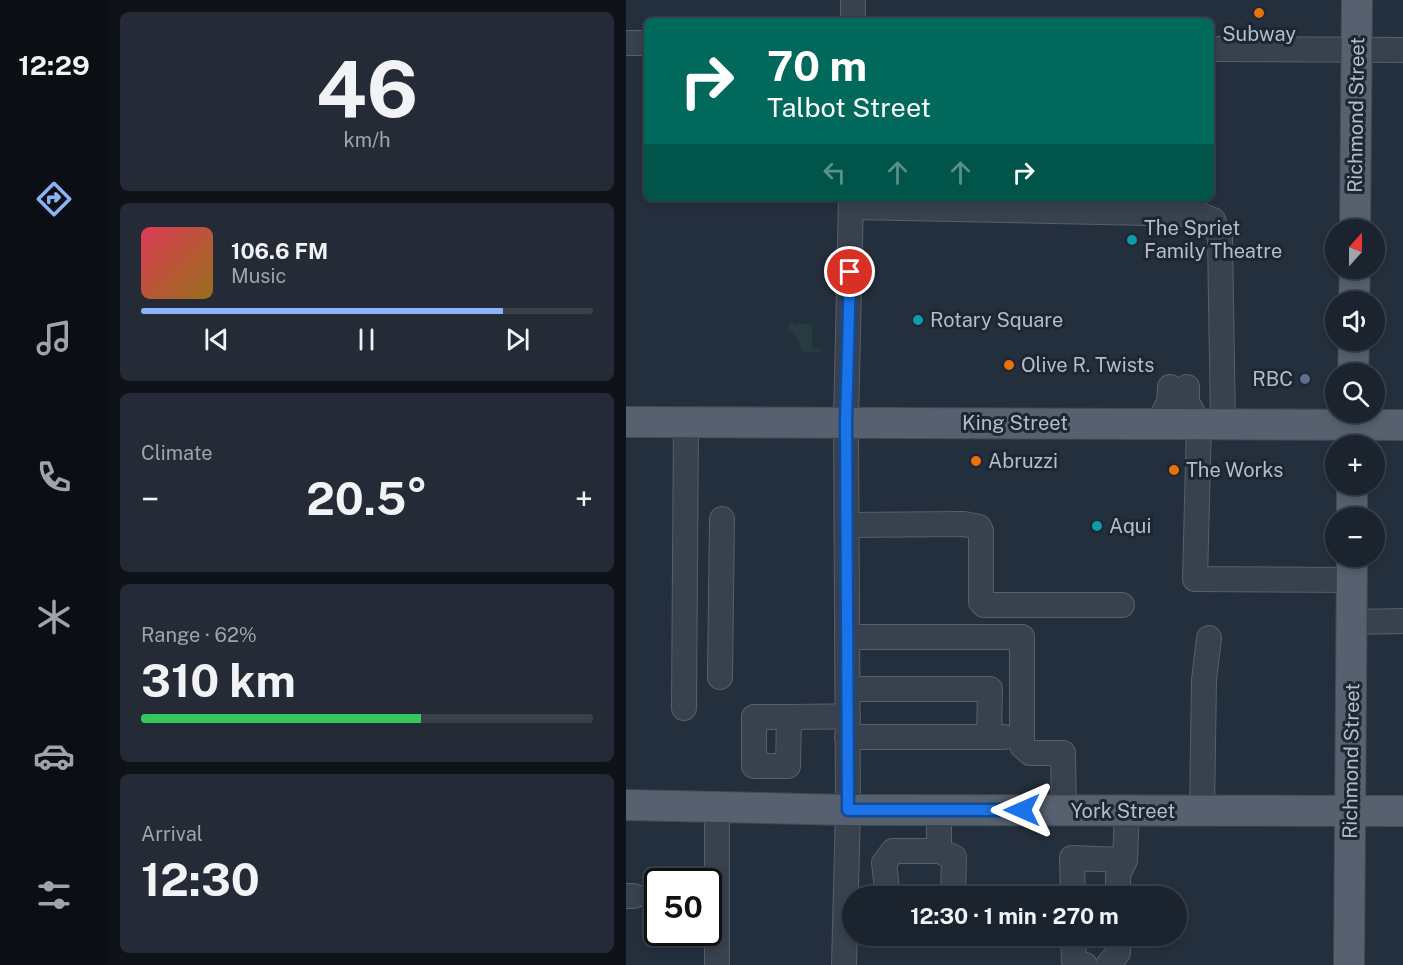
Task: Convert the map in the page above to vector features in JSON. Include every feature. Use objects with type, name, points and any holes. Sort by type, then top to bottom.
[{"type":"main road","name":"Richmond Street","points":[[1355,219],[1357,0]]},
{"type":"main road","name":"King Street","points":[[626,422],[1211,424],[1353,428],[1403,424]]},
{"type":"main road","name":"Richmond Street","points":[[1349,965],[1352,568]]},
{"type":"main road","name":"York Street","points":[[626,805],[848,810],[1403,811]]},
{"type":"street","points":[[853,0],[853,18]]},
{"type":"street","points":[[626,43],[644,43]]},
{"type":"street","points":[[1214,49],[1403,50]]},
{"type":"street","points":[[844,965],[848,810],[846,422],[851,202],[1135,211],[1198,214],[1209,217],[1217,225],[1220,238],[1211,424],[1195,579],[1352,568]]},
{"type":"street","points":[[1158,424],[1178,387],[1187,402],[1211,424]]},
{"type":"street","points":[[684,708],[686,422]]},
{"type":"street","points":[[720,677],[722,519]]},
{"type":"street","points":[[847,525],[964,524],[978,527],[981,531],[981,602],[984,605],[1122,605]]},
{"type":"street","points":[[684,601],[721,602]]},
{"type":"street","points":[[1352,622],[1403,621]]},
{"type":"street","points":[[847,637],[1022,637],[1021,737],[1024,749],[1030,753],[1063,753],[1064,810]]},
{"type":"street","points":[[1202,811],[1204,680],[1209,638]]},
{"type":"street","points":[[848,689],[990,689],[989,737]]},
{"type":"street","points":[[789,717],[847,727],[989,737],[1021,737]]},
{"type":"street","points":[[717,807],[717,965]]},
{"type":"street","points":[[939,810],[951,886]]},
{"type":"street","points":[[1118,886],[1118,875],[1125,860],[1127,811]]},
{"type":"street","points":[[887,886],[884,863],[893,851],[947,854]]},
{"type":"street","points":[[1073,886],[1072,858],[1125,860]]},
{"type":"street","points":[[846,862],[884,863]]},
{"type":"street","points":[[1073,946],[1074,961],[1085,965]]},
{"type":"street","points":[[1108,965],[1118,953],[1118,946]]},
{"type":"green space","points":[[791,322],[797,326],[799,324],[812,325],[812,348],[821,349],[821,352],[803,352],[796,336],[787,328]]},
{"type":"place","name":"Subway","points":[[1259,13]]},
{"type":"place","name":"The Spriet Family Theatre","points":[[1132,240]]},
{"type":"place","name":"Rotary Square","points":[[918,320]]},
{"type":"place","name":"Olive R. Twists","points":[[1009,365]]},
{"type":"place","name":"RBC","points":[[1305,379]]},
{"type":"place","name":"Abruzzi","points":[[976,461]]},
{"type":"place","name":"The Works","points":[[1174,470]]},
{"type":"place","name":"Aqui","points":[[1097,526]]},
{"type":"route","points":[[850,272],[846,422],[848,810],[1022,810]]}]
